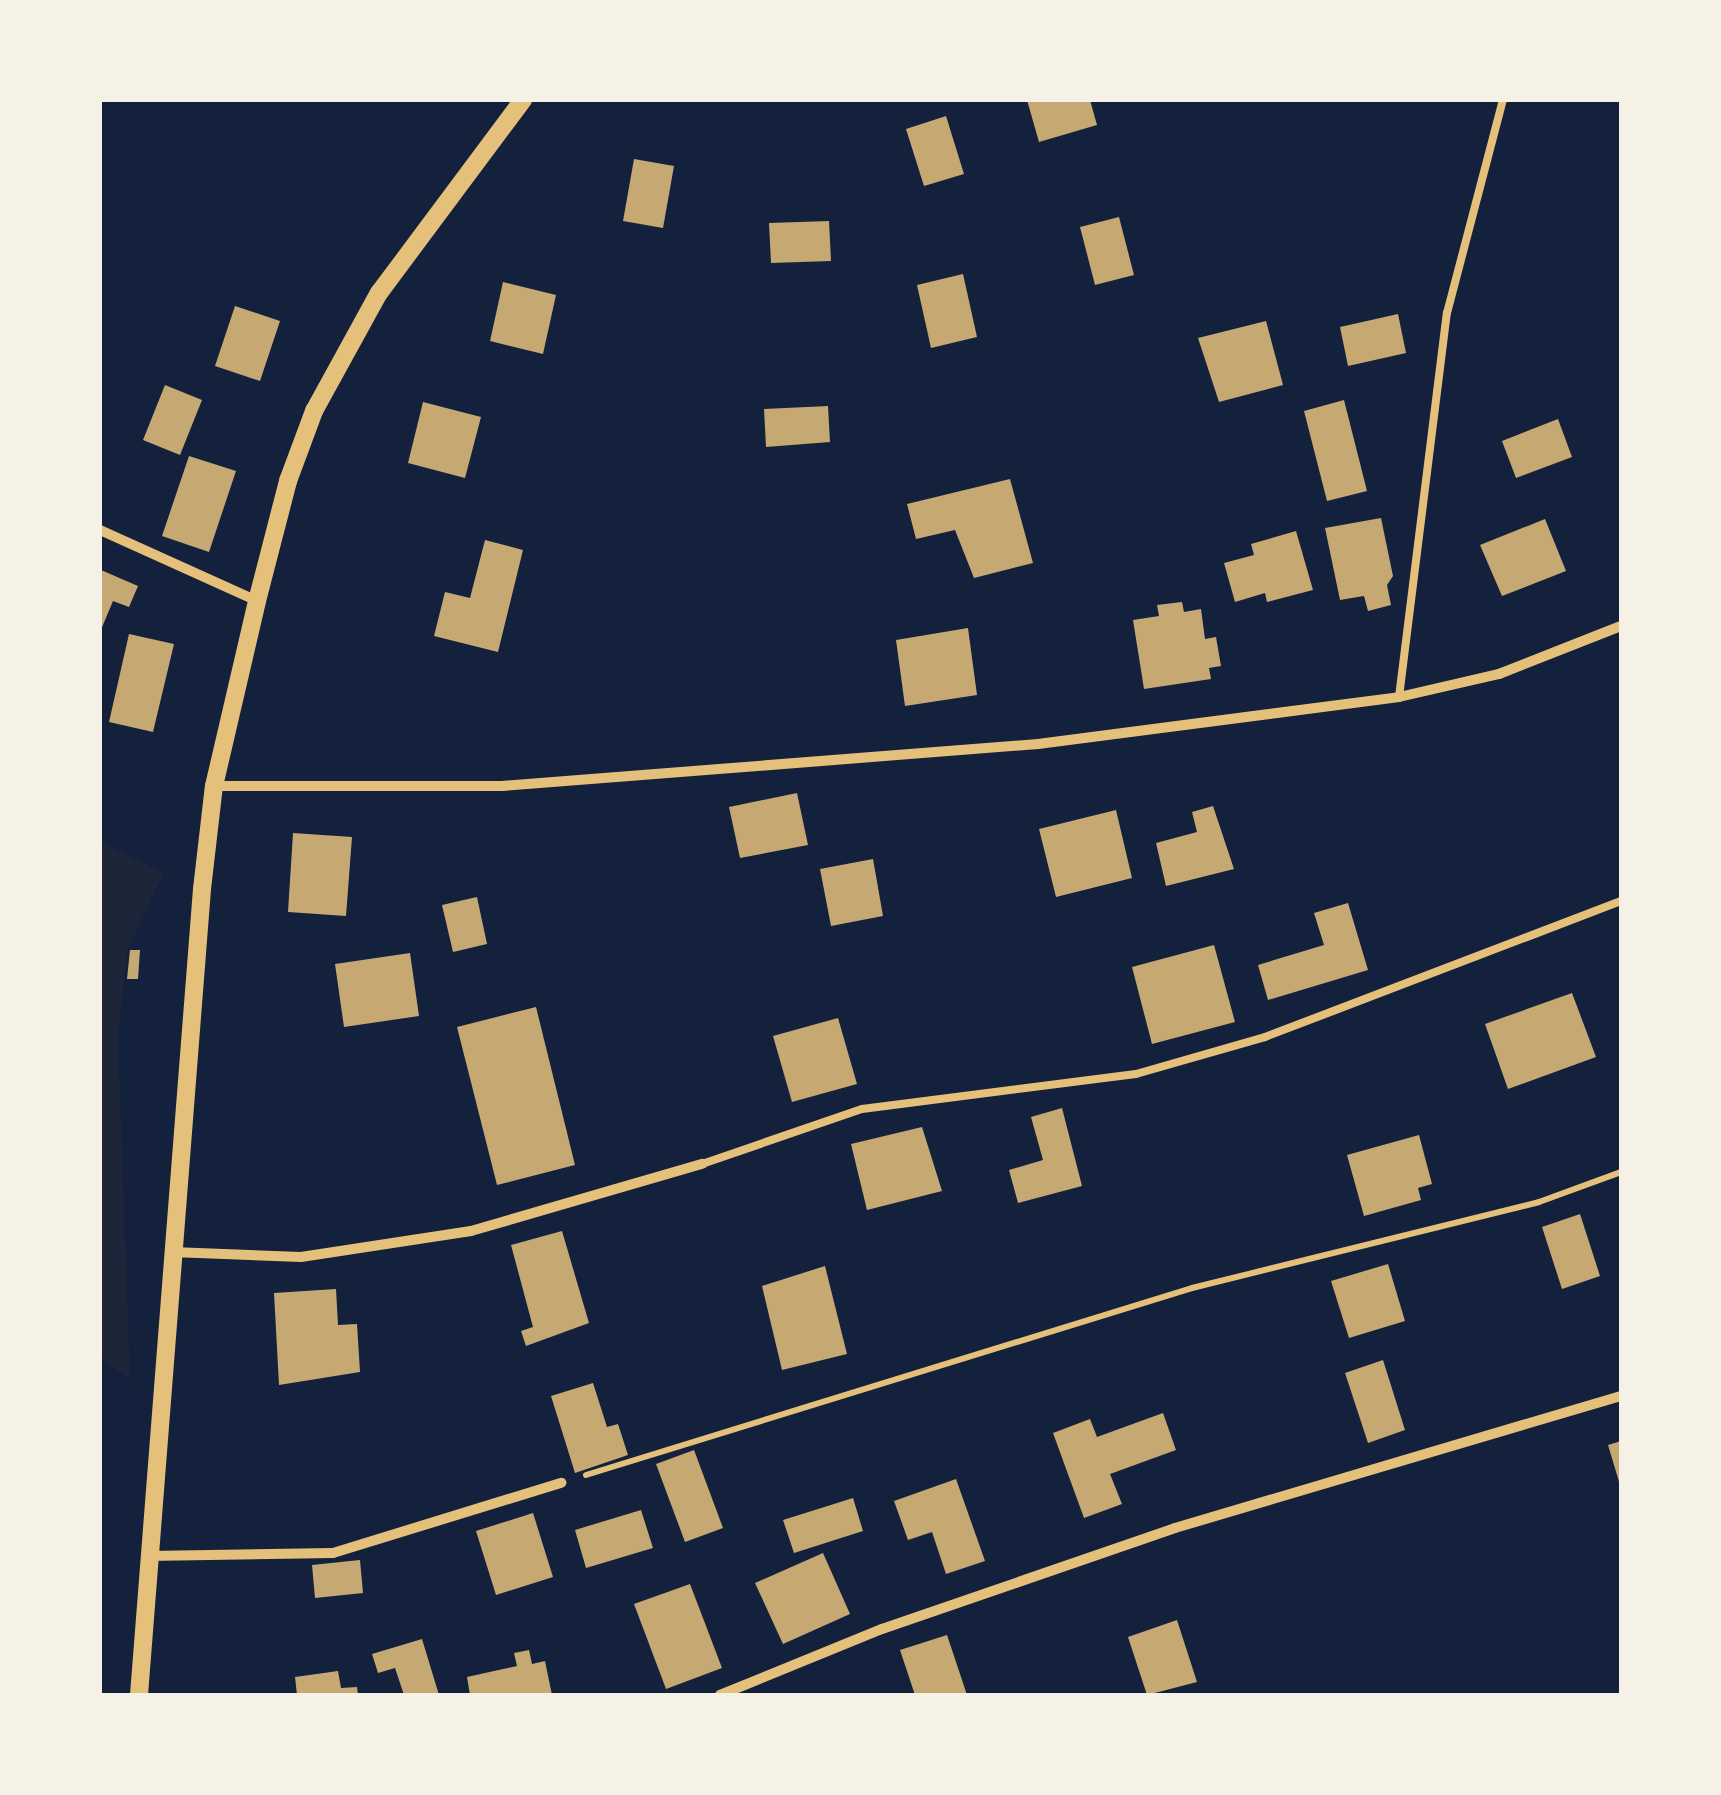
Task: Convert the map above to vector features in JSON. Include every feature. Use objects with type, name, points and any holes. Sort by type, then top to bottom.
[{"type":"street","points":[[138,1695],[170,1252],[214,786],[257,601],[288,481],[314,412],[379,293],[523,100]]},
{"type":"street","points":[[100,530],[257,601]]},
{"type":"street","points":[[214,786],[502,786],[1038,744],[1398,696],[1499,674],[1621,626]]},
{"type":"street","points":[[170,1252],[301,1257],[471,1231],[702,1164]]},
{"type":"street","points":[[720,1695],[882,1629],[1174,1528],[1621,1396]]},
{"type":"street","points":[[146,1556],[334,1553],[561,1483]]},
{"type":"lane","points":[[1398,696],[1447,313],[1503,100]]},
{"type":"lane","points":[[702,1164],[862,1109],[1136,1074],[1265,1037],[1621,901]]},
{"type":"path","points":[[561,1483],[1192,1288],[1540,1202],[1621,1172]]},
{"type":"shaded area","points":[[100,842],[164,873],[127,950],[118,1041],[130,1379],[100,1358]]},
{"type":"building","points":[[1027,100],[1090,100],[1097,125],[1039,142]]},
{"type":"building","points":[[946,116],[964,174],[924,186],[906,129]]},
{"type":"building","points":[[634,159],[674,166],[663,228],[623,221]]},
{"type":"building","points":[[1119,217],[1134,275],[1095,285],[1080,227]]},
{"type":"building","points":[[829,221],[831,261],[771,263],[769,223]]},
{"type":"building","points":[[963,274],[977,337],[931,348],[917,285]]},
{"type":"building","points":[[503,282],[556,295],[543,354],[490,341]]},
{"type":"building","points":[[235,306],[280,321],[260,381],[215,366]]},
{"type":"building","points":[[1398,314],[1406,353],[1348,366],[1340,327]]},
{"type":"building","points":[[1266,321],[1283,385],[1219,402],[1198,338]]},
{"type":"building","points":[[165,385],[202,400],[180,455],[143,440]]},
{"type":"building","points":[[1344,400],[1367,491],[1327,501],[1304,411]]},
{"type":"building","points":[[423,402],[481,417],[465,478],[408,463]]},
{"type":"building","points":[[828,406],[830,442],[766,447],[764,409]]},
{"type":"building","points":[[1558,419],[1572,457],[1516,478],[1502,441]]},
{"type":"building","points":[[189,456],[236,471],[209,552],[162,536]]},
{"type":"building","points":[[1010,479],[1033,563],[974,578],[955,530],[916,539],[907,504]]},
{"type":"building","points":[[1381,518],[1393,576],[1387,585],[1391,605],[1368,611],[1364,596],[1340,600],[1325,528]]},
{"type":"building","points":[[1545,519],[1566,571],[1502,596],[1480,545]]},
{"type":"building","points":[[1296,531],[1313,590],[1267,602],[1265,593],[1235,602],[1224,563],[1254,555],[1251,544]]},
{"type":"building","points":[[485,540],[523,550],[498,652],[434,636],[445,592],[470,598]]},
{"type":"building","points":[[101,570],[138,586],[129,607],[113,601],[100,632]]},
{"type":"building","points":[[1182,602],[1184,612],[1201,609],[1205,639],[1216,637],[1221,666],[1209,668],[1211,679],[1144,689],[1133,620],[1159,616],[1157,605]]},
{"type":"building","points":[[968,628],[977,695],[905,706],[896,640]]},
{"type":"building","points":[[129,634],[174,644],[153,732],[109,722]]},
{"type":"building","points":[[797,793],[808,845],[740,858],[729,807]]},
{"type":"building","points":[[1213,806],[1234,869],[1166,886],[1156,843],[1197,832],[1192,812]]},
{"type":"building","points":[[1116,810],[1132,878],[1056,897],[1039,829]]},
{"type":"building","points":[[293,833],[352,837],[346,916],[288,912]]},
{"type":"building","points":[[873,859],[883,916],[831,926],[820,869]]},
{"type":"building","points":[[477,897],[487,944],[453,952],[442,905]]},
{"type":"building","points":[[1348,903],[1368,970],[1268,1000],[1258,965],[1324,945],[1314,913]]},
{"type":"building","points":[[1214,945],[1235,1022],[1152,1044],[1132,967]]},
{"type":"building","points":[[130,950],[140,950],[138,979],[127,979]]},
{"type":"building","points":[[410,953],[419,1016],[344,1027],[335,964]]},
{"type":"building","points":[[1572,993],[1596,1057],[1508,1089],[1485,1024]]},
{"type":"building","points":[[536,1007],[575,1165],[497,1185],[457,1027]]},
{"type":"building","points":[[838,1018],[857,1084],[792,1102],[773,1036]]},
{"type":"building","points":[[1062,1108],[1082,1186],[1018,1203],[1009,1170],[1043,1160],[1031,1117]]},
{"type":"building","points":[[922,1127],[942,1191],[867,1210],[851,1144]]},
{"type":"building","points":[[1419,1135],[1432,1184],[1418,1188],[1421,1200],[1364,1216],[1347,1155]]},
{"type":"building","points":[[1580,1214],[1600,1276],[1562,1289],[1542,1227]]},
{"type":"building","points":[[562,1231],[589,1323],[526,1346],[521,1331],[533,1327],[511,1245]]},
{"type":"building","points":[[1388,1264],[1405,1321],[1349,1338],[1331,1281]]},
{"type":"building","points":[[825,1266],[847,1354],[782,1370],[762,1286]]},
{"type":"building","points":[[336,1289],[338,1325],[357,1324],[360,1372],[279,1385],[274,1293]]},
{"type":"building","points":[[1383,1360],[1405,1430],[1368,1443],[1345,1373]]},
{"type":"building","points":[[593,1383],[607,1427],[618,1424],[628,1455],[575,1473],[551,1396]]},
{"type":"building","points":[[1163,1413],[1176,1450],[1110,1474],[1122,1504],[1084,1518],[1053,1433],[1090,1419],[1097,1437]]},
{"type":"building","points":[[1621,1441],[1621,1485],[1620,1485],[1608,1445]]},
{"type":"building","points":[[694,1450],[723,1528],[685,1542],[656,1464]]},
{"type":"building","points":[[956,1479],[985,1561],[946,1574],[932,1532],[908,1540],[894,1501]]},
{"type":"building","points":[[853,1498],[863,1531],[794,1553],[783,1520]]},
{"type":"building","points":[[641,1510],[653,1548],[586,1568],[575,1530]]},
{"type":"building","points":[[533,1513],[553,1577],[496,1595],[476,1531]]},
{"type":"building","points":[[823,1553],[850,1614],[783,1644],[755,1583]]},
{"type":"building","points":[[360,1560],[363,1593],[315,1598],[312,1565]]},
{"type":"building","points":[[690,1584],[722,1668],[666,1689],[634,1604]]},
{"type":"building","points":[[1177,1620],[1197,1682],[1147,1695],[1128,1637]]},
{"type":"building","points":[[947,1635],[967,1695],[915,1695],[900,1650]]},
{"type":"building","points":[[422,1639],[439,1695],[404,1695],[395,1668],[378,1673],[372,1654]]},
{"type":"building","points":[[529,1650],[532,1664],[545,1661],[552,1695],[470,1695],[467,1677],[517,1666],[514,1653]]},
{"type":"building","points":[[338,1671],[341,1688],[357,1687],[358,1695],[297,1695],[295,1677]]}]
